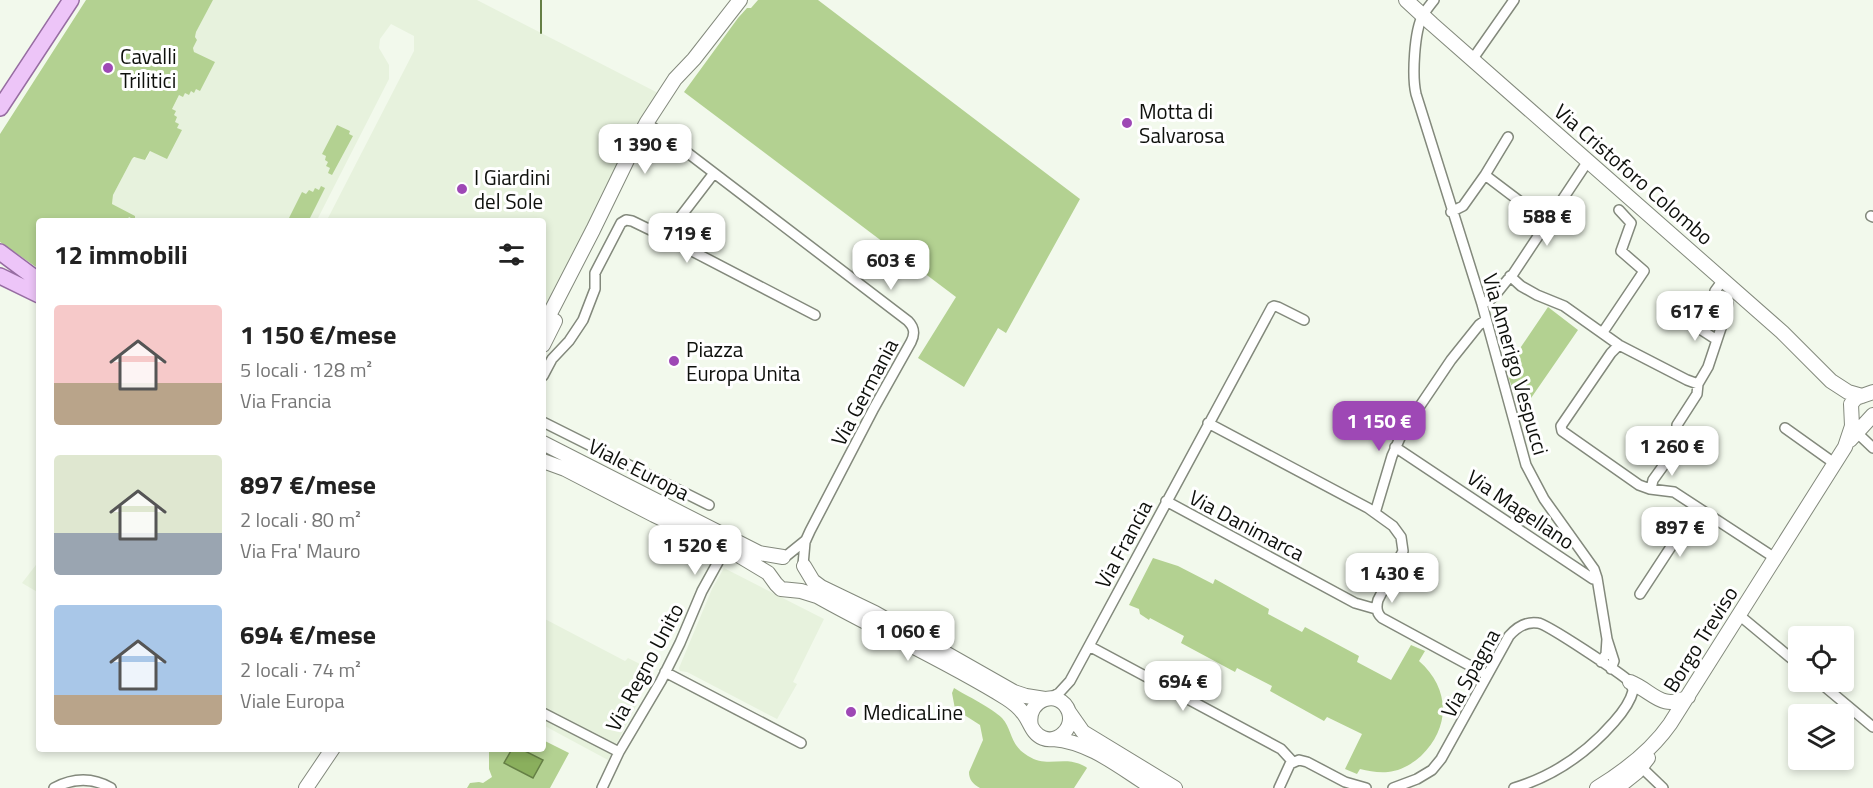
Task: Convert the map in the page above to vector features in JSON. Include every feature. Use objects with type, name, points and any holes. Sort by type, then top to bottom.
[{"type":"main road","points":[[0,108],[70,0]]},
{"type":"main road","points":[[0,123],[27,67]]},
{"type":"main road","points":[[0,252],[36,279]]},
{"type":"main road","points":[[0,267],[36,285]]},
{"type":"main road","points":[[0,276],[36,294]]},
{"type":"main road","points":[[0,287],[36,301]]},
{"type":"street","points":[[546,339],[668,89],[740,0]]},
{"type":"street","name":"Via Cristoforo Colombo","points":[[1406,0],[1815,363],[1831,381],[1853,422]]},
{"type":"street","points":[[1422,16],[1434,0]]},
{"type":"street","points":[[1472,60],[1515,0]]},
{"type":"street","name":"Via Amerigo Vespucci","points":[[1422,16],[1414,60],[1413,82],[1420,112],[1482,304],[1528,470],[1544,499],[1591,564],[1597,578],[1607,639],[1614,661],[1611,669]]},
{"type":"street","points":[[546,321],[631,152],[649,129],[694,59]]},
{"type":"street","name":"Via Germania","points":[[649,129],[714,173],[908,321],[914,328],[911,342],[806,540],[804,566]]},
{"type":"street","points":[[1451,212],[1462,206],[1485,175],[1508,137]]},
{"type":"street","points":[[614,203],[615,192],[634,155],[631,152]]},
{"type":"street","points":[[1482,304],[1493,298],[1510,276],[1588,161]]},
{"type":"street","points":[[665,237],[714,173]]},
{"type":"street","points":[[1485,175],[1547,222]]},
{"type":"street","points":[[1604,332],[1644,271],[1621,251],[1631,223],[1619,210]]},
{"type":"street","points":[[546,370],[552,359],[569,341],[583,320],[595,289],[596,273],[621,222],[626,220],[665,237],[815,315]]},
{"type":"street","points":[[1510,276],[1531,292],[1564,306],[1604,332],[1619,345],[1698,384]]},
{"type":"street","points":[[1677,425],[1697,394],[1698,384],[1705,374],[1728,306],[1727,302],[1715,291],[1723,280]]},
{"type":"street","name":"Via Francia","points":[[1047,699],[1059,693],[1070,681],[1272,308],[1278,307],[1304,320]]},
{"type":"street","points":[[1372,511],[1395,447],[1407,425],[1450,360],[1479,325],[1486,320]]},
{"type":"street","points":[[1686,320],[1717,340]]},
{"type":"street","points":[[1619,345],[1611,353],[1560,429],[1634,482],[1651,489],[1672,491],[1775,558]]},
{"type":"street","name":"Via Cristoforo Colombo","points":[[1831,381],[1848,392],[1868,397]]},
{"type":"street","name":"Borgo Treviso","points":[[1617,788],[1665,731],[1688,697],[1845,447],[1853,422],[1851,404],[1853,400],[1868,397]]},
{"type":"street","points":[[1871,416],[1864,421],[1853,422],[1873,448]]},
{"type":"street","points":[[1208,423],[1372,511],[1396,529],[1402,541],[1403,551],[1378,600],[1376,609]]},
{"type":"street","points":[[546,424],[709,505]]},
{"type":"street","points":[[1785,428],[1834,463]]},
{"type":"street","name":"Viale Europa","points":[[546,445],[759,553],[795,558],[821,587],[875,613],[1014,692],[1059,701],[1083,732],[1175,788]]},
{"type":"street","name":"Via Magellano","points":[[1395,447],[1592,578],[1597,578]]},
{"type":"street","points":[[1651,489],[1653,480],[1671,455]]},
{"type":"street","name":"Viale Europa","points":[[546,462],[566,469],[759,567],[781,589],[817,596],[961,672],[1016,705],[1039,736],[1073,742],[1087,748],[1153,788]]},
{"type":"street","name":"Via Danimarca","points":[[1166,501],[1355,603],[1376,609],[1382,618],[1487,675]]},
{"type":"street","points":[[1640,594],[1697,507]]},
{"type":"street","points":[[654,515],[714,547],[718,554],[718,562]]},
{"type":"street","name":"Via Germania","points":[[784,557],[806,540]]},
{"type":"street","points":[[718,562],[731,557],[759,567]]},
{"type":"street","points":[[773,579],[774,565],[784,557]]},
{"type":"street","name":"Via Regno Unito","points":[[602,788],[619,752],[665,672],[718,562]]},
{"type":"street","points":[[792,590],[804,581],[806,574],[804,566]]},
{"type":"street","points":[[1739,615],[1788,656]]},
{"type":"street","name":"Via Spagna","points":[[1393,788],[1417,779],[1435,766],[1450,746],[1511,633],[1521,626],[1532,622],[1550,627],[1630,682]]},
{"type":"street","points":[[1601,662],[1606,654],[1607,639]]},
{"type":"street","points":[[1089,646],[1281,749],[1293,762]]},
{"type":"street","points":[[665,672],[801,742]]},
{"type":"street","name":"Via Francia","points":[[1068,711],[1070,681]]},
{"type":"street","points":[[1630,682],[1665,702],[1675,703],[1688,697]]},
{"type":"street","points":[[1514,788],[1553,773],[1580,756],[1618,718],[1633,691],[1630,682]]},
{"type":"street","points":[[1831,692],[1873,727]]},
{"type":"street","points":[[1031,726],[1032,710],[1036,704],[1047,699]]},
{"type":"street","points":[[1051,739],[1060,736],[1066,730],[1070,721],[1068,711]]},
{"type":"street","points":[[546,715],[619,752]]},
{"type":"street","points":[[314,788],[331,752]]},
{"type":"street","points":[[306,788],[337,752]]},
{"type":"street","points":[[1279,788],[1286,771],[1293,762],[1305,760],[1346,782],[1366,788]]},
{"type":"street","points":[[1638,764],[1663,788]]},
{"type":"street","name":"Borgo Treviso","points":[[1597,788],[1638,764]]},
{"type":"street","points":[[54,788],[72,781],[85,780],[111,788]]},
{"type":"shaded area","points":[[86,0],[213,0],[196,32],[197,40],[193,48],[194,52],[215,62],[200,91],[196,89],[189,95],[185,93],[183,97],[179,95],[172,109],[176,111],[175,122],[179,124],[177,128],[182,130],[167,159],[150,151],[145,160],[134,157],[113,195],[112,204],[135,218],[36,218],[36,267],[0,242],[0,134]]},
{"type":"shaded area","points":[[213,0],[477,0],[660,94],[546,313],[546,218],[328,218],[414,51],[414,36],[391,24],[380,39],[379,48],[389,65],[389,79],[318,218],[128,218],[129,216],[112,204],[113,195],[132,159],[138,157],[146,160],[199,56],[193,48],[197,40],[196,32]]},
{"type":"shaded area","points":[[758,0],[818,0],[1080,199],[1006,333],[998,328],[964,387],[918,358],[956,297],[684,92],[738,18]]},
{"type":"shaded area","points":[[337,125],[350,131],[349,134],[353,136],[332,175],[328,173],[330,168],[326,166],[328,162],[325,160],[326,156],[322,154]]},
{"type":"shaded area","points":[[321,186],[325,188],[310,218],[289,218],[302,192],[306,194],[309,190],[313,192],[315,188],[319,190]]},
{"type":"shaded area","points":[[1548,307],[1578,330],[1529,401],[1517,393],[1519,389],[1515,387],[1513,391],[1506,369]]},
{"type":"shaded area","points":[[1153,558],[1178,566],[1213,584],[1215,579],[1269,609],[1268,614],[1302,632],[1305,627],[1359,656],[1357,662],[1391,680],[1411,645],[1425,651],[1419,661],[1437,683],[1443,708],[1438,733],[1431,745],[1417,759],[1397,770],[1381,772],[1360,769],[1357,774],[1345,769],[1362,734],[1327,717],[1324,721],[1270,691],[1272,686],[1237,668],[1235,672],[1181,643],[1184,636],[1150,618],[1149,620],[1140,614],[1139,609],[1129,605]]},
{"type":"shaded area","points":[[36,565],[36,591],[22,583]]},
{"type":"shaded area","points":[[724,568],[824,619],[793,682],[797,684],[777,719],[687,672],[680,671],[679,668],[712,589]]},
{"type":"shaded area","points":[[546,620],[625,661],[628,658],[646,667],[649,672],[636,699],[637,704],[608,760],[546,727]]},
{"type":"shaded area","points":[[954,688],[998,714],[1017,747],[1028,756],[1043,761],[1078,763],[1086,767],[1074,788],[980,788],[975,785],[969,772],[983,740],[980,725],[955,709],[952,693]]},
{"type":"shaded area","points":[[546,742],[569,753],[550,788],[467,788],[470,783],[483,783],[492,777],[489,769],[489,752],[546,752]]},
{"type":"shaded area","points":[[510,752],[527,752],[543,760],[533,778],[504,763]]},
{"type":"waterway","points":[[541,0],[541,33]]},
{"type":"place","name":"Cavalli Trilitici","points":[[108,68]]},
{"type":"place","name":"Motta di Salvarosa","points":[[1127,123]]},
{"type":"place","name":"I Giardini del Sole","points":[[462,189]]},
{"type":"place","name":"Piazza Europa Unita","points":[[674,361]]},
{"type":"place","name":"MedicaLine","points":[[851,712]]}]
